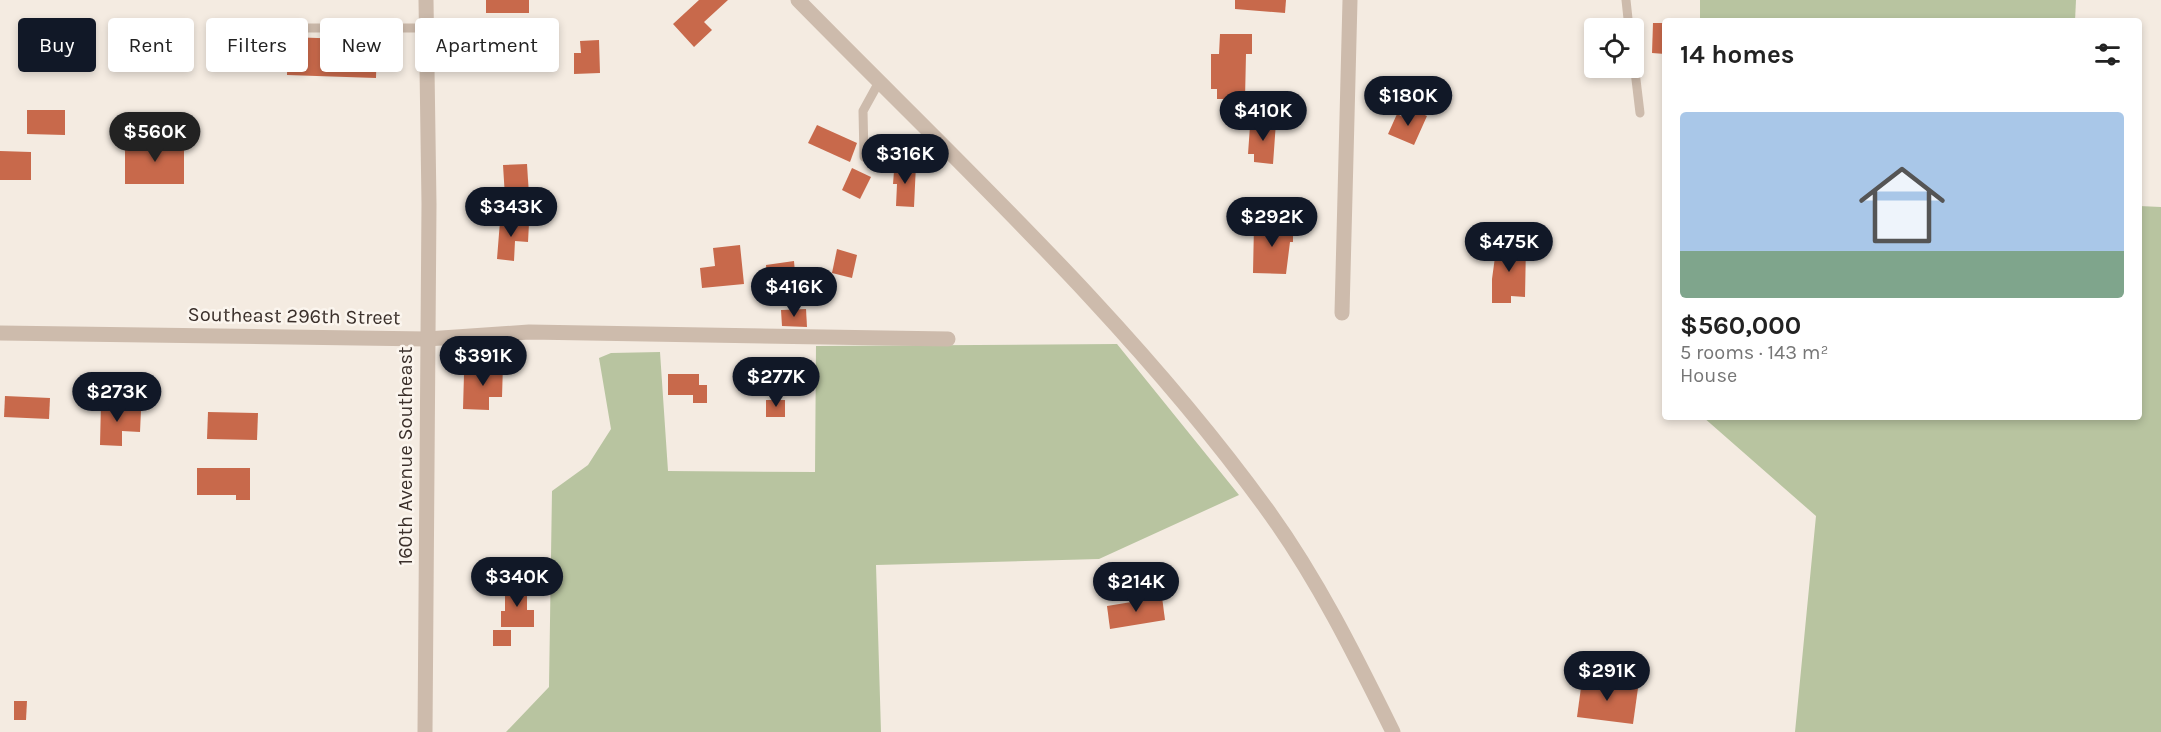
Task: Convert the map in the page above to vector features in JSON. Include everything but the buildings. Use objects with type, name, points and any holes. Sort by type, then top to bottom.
[{"type":"street","name":"160th Avenue Southeast","points":[[426,0],[427,18]]},
{"type":"street","points":[[798,0],[1130,338],[1267,509],[1343,630],[1393,732]]},
{"type":"street","points":[[1342,313],[1350,0]]},
{"type":"street","name":"160th Avenue Southeast","points":[[425,732],[429,204],[428,72]]},
{"type":"street","name":"Southeast 296th Street","points":[[0,333],[427,339],[529,332],[948,339]]},
{"type":"lane","points":[[1626,0],[1628,18]]},
{"type":"lane","points":[[308,28],[415,28]]},
{"type":"lane","points":[[1636,78],[1640,113]]},
{"type":"lane","points":[[864,157],[863,111],[879,82]]},
{"type":"green space","points":[[1700,0],[2076,0],[2075,18],[1700,18]]},
{"type":"green space","points":[[2142,206],[2161,207],[2161,732],[1795,732],[1816,516],[1706,420],[2142,420]]},
{"type":"green space","points":[[1117,344],[1239,495],[1099,559],[876,565],[881,732],[506,732],[549,687],[552,491],[588,465],[611,429],[599,358],[611,353],[660,352],[668,471],[815,472],[816,346]]}]
